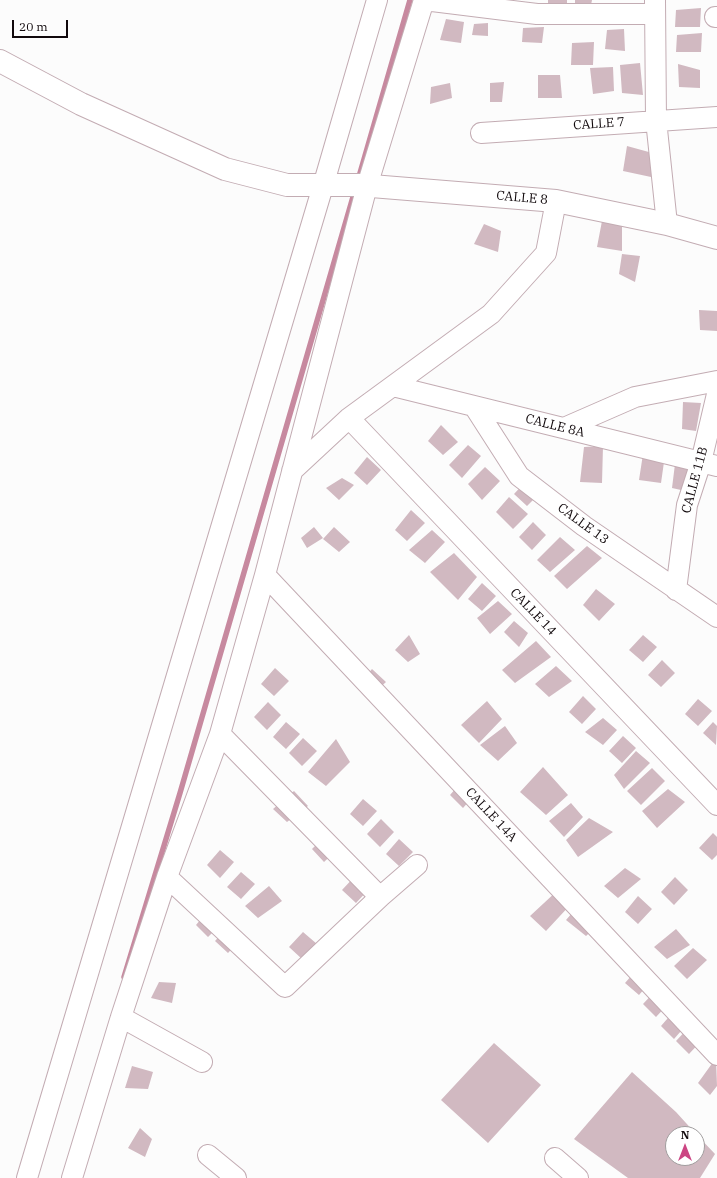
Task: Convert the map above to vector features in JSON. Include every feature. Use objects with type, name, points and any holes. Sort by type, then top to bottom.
[{"type":"street","points":[[27,1178],[328,186],[377,0]]},
{"type":"street","points":[[74,1177],[121,1016],[168,877],[220,734],[265,575],[363,186],[424,0],[537,14],[655,7],[656,120],[667,224]]},
{"type":"street","name":"CALLE 8","points":[[0,61],[81,104],[225,169],[287,185],[363,186],[556,201],[667,224],[717,238]]},
{"type":"street","name":"CALLE 7","points":[[481,133],[717,117]]},
{"type":"street","points":[[292,471],[349,418],[491,314],[546,253],[556,201]]},
{"type":"street","points":[[564,428],[635,397],[717,381]]},
{"type":"street","name":"CALLE 8A","points":[[393,386],[709,464]]},
{"type":"street","name":"CALLE 11B","points":[[676,590],[687,505],[709,464],[717,394]]},
{"type":"street","name":"CALLE 13","points":[[474,406],[519,476],[584,526],[717,617]]},
{"type":"street","name":"CALLE 14","points":[[349,418],[717,805]]},
{"type":"street","name":"CALLE 14A","points":[[265,575],[717,1055]]},
{"type":"street","points":[[220,734],[380,897]]},
{"type":"street","points":[[168,877],[285,987],[380,897],[417,865]]},
{"type":"street","points":[[121,1016],[202,1062]]},
{"type":"street","points":[[208,1155],[236,1178]]},
{"type":"street","points":[[555,1158],[578,1178]]},
{"type":"building","points":[[548,0],[567,0],[567,4],[548,4]]},
{"type":"building","points":[[575,0],[592,0],[591,5],[575,5]]},
{"type":"building","points":[[701,8],[700,27],[675,27],[676,10]]},
{"type":"building","points":[[446,19],[464,22],[461,43],[440,40]]},
{"type":"building","points":[[488,23],[488,36],[472,35],[474,24]]},
{"type":"building","points":[[544,27],[542,43],[522,42],[523,28]]},
{"type":"building","points":[[624,29],[625,51],[605,49],[607,30]]},
{"type":"building","points":[[702,33],[701,52],[676,52],[677,35]]},
{"type":"building","points":[[594,42],[593,65],[571,65],[572,43]]},
{"type":"building","points":[[640,63],[643,95],[622,93],[620,65]]},
{"type":"building","points":[[678,64],[700,70],[700,88],[679,87]]},
{"type":"building","points":[[613,67],[614,91],[593,94],[590,68]]},
{"type":"building","points":[[538,75],[560,75],[562,98],[538,98]]},
{"type":"building","points":[[504,82],[502,102],[490,102],[490,83]]},
{"type":"building","points":[[450,83],[452,98],[430,104],[431,87]]},
{"type":"building","points":[[627,146],[656,154],[651,177],[623,171]]},
{"type":"building","points":[[602,221],[622,224],[622,251],[597,247]]},
{"type":"building","points":[[484,224],[501,231],[498,252],[474,244]]},
{"type":"building","points":[[622,254],[640,256],[635,282],[619,274]]},
{"type":"building","points":[[699,310],[717,311],[717,331],[700,330]]},
{"type":"building","points":[[683,402],[701,403],[696,431],[682,429]]},
{"type":"building","points":[[441,425],[458,442],[443,455],[428,441]]},
{"type":"building","points":[[468,445],[481,456],[462,478],[449,465]]},
{"type":"building","points":[[603,446],[602,483],[580,482],[584,447]]},
{"type":"building","points":[[643,454],[665,455],[661,483],[639,480]]},
{"type":"building","points":[[676,456],[698,457],[699,494],[672,488]]},
{"type":"building","points":[[367,457],[381,470],[367,485],[354,473]]},
{"type":"building","points":[[485,467],[500,481],[482,500],[468,484]]},
{"type":"building","points":[[342,478],[354,485],[339,500],[326,488]]},
{"type":"building","points":[[528,479],[542,491],[527,506],[514,494]]},
{"type":"building","points":[[509,497],[528,514],[513,529],[496,512]]},
{"type":"building","points":[[411,510],[425,523],[407,541],[395,530]]},
{"type":"building","points":[[533,522],[546,535],[532,550],[519,537]]},
{"type":"building","points":[[314,527],[323,538],[307,548],[301,538]]},
{"type":"building","points":[[334,527],[350,542],[339,552],[323,539]]},
{"type":"building","points":[[432,530],[445,542],[425,563],[409,550]]},
{"type":"building","points":[[560,537],[575,550],[550,572],[537,560]]},
{"type":"building","points":[[587,546],[602,558],[567,589],[554,576]]},
{"type":"building","points":[[454,553],[477,577],[458,600],[430,572]]},
{"type":"building","points":[[482,583],[496,596],[482,611],[468,599]]},
{"type":"building","points":[[596,589],[615,604],[599,621],[583,605]]},
{"type":"building","points":[[498,601],[512,614],[490,634],[477,618]]},
{"type":"building","points":[[514,621],[528,633],[519,647],[504,632]]},
{"type":"building","points":[[409,635],[420,654],[408,662],[395,650]]},
{"type":"building","points":[[643,635],[657,647],[643,662],[629,650]]},
{"type":"building","points":[[536,641],[551,657],[515,683],[502,670]]},
{"type":"building","points":[[662,660],[675,673],[661,687],[648,675]]},
{"type":"building","points":[[556,666],[572,681],[549,697],[535,684]]},
{"type":"building","points":[[275,668],[289,681],[274,696],[261,684]]},
{"type":"building","points":[[372,669],[386,682],[371,696],[359,684]]},
{"type":"building","points":[[583,696],[596,709],[582,724],[569,712]]},
{"type":"building","points":[[698,699],[712,711],[698,726],[685,714]]},
{"type":"building","points":[[487,701],[502,719],[479,743],[461,725]]},
{"type":"building","points":[[268,702],[281,715],[267,730],[254,717]]},
{"type":"building","points":[[603,718],[617,730],[603,745],[585,732]]},
{"type":"building","points":[[286,722],[300,734],[286,749],[273,737]]},
{"type":"building","points":[[713,722],[717,726],[716,745],[703,733]]},
{"type":"building","points":[[505,726],[517,743],[498,761],[480,745]]},
{"type":"building","points":[[623,736],[636,748],[622,763],[609,751]]},
{"type":"building","points":[[303,738],[317,751],[302,766],[289,753]]},
{"type":"building","points":[[336,739],[350,762],[326,786],[308,772]]},
{"type":"building","points":[[636,751],[650,763],[624,789],[614,775]]},
{"type":"building","points":[[543,767],[568,795],[546,815],[520,792]]},
{"type":"building","points":[[652,768],[665,781],[641,805],[627,791]]},
{"type":"building","points":[[463,780],[477,792],[463,808],[450,795]]},
{"type":"building","points":[[668,789],[685,802],[657,828],[642,811]]},
{"type":"building","points":[[294,791],[308,806],[287,822],[273,809]]},
{"type":"building","points":[[363,799],[377,811],[363,826],[350,814]]},
{"type":"building","points":[[571,803],[583,817],[564,837],[549,821]]},
{"type":"building","points":[[589,818],[613,832],[578,857],[566,840]]},
{"type":"building","points":[[381,819],[394,832],[380,847],[367,834]]},
{"type":"building","points":[[329,832],[343,844],[324,862],[312,849]]},
{"type":"building","points":[[713,833],[717,837],[717,855],[712,860],[699,848]]},
{"type":"building","points":[[399,839],[413,852],[399,866],[386,854]]},
{"type":"building","points":[[220,850],[234,862],[220,878],[207,865]]},
{"type":"building","points":[[625,868],[641,879],[618,898],[604,886]]},
{"type":"building","points":[[241,872],[255,884],[241,899],[227,887]]},
{"type":"building","points":[[356,875],[370,888],[356,903],[342,890]]},
{"type":"building","points":[[675,877],[688,890],[674,905],[661,892]]},
{"type":"building","points":[[269,886],[282,901],[258,918],[245,906]]},
{"type":"building","points":[[558,890],[572,903],[546,931],[530,916]]},
{"type":"building","points":[[638,896],[652,909],[638,924],[625,912]]},
{"type":"building","points":[[579,905],[598,925],[586,936],[566,920]]},
{"type":"building","points":[[209,909],[223,922],[208,937],[196,925]]},
{"type":"building","points":[[229,926],[242,938],[228,953],[215,941]]},
{"type":"building","points":[[676,929],[690,945],[667,959],[654,947]]},
{"type":"building","points":[[303,932],[317,944],[302,959],[289,947]]},
{"type":"building","points":[[693,948],[707,960],[687,979],[674,966]]},
{"type":"building","points":[[639,967],[652,980],[639,995],[625,983]]},
{"type":"building","points":[[159,982],[176,983],[172,1003],[151,998]]},
{"type":"building","points":[[657,989],[670,1002],[656,1017],[643,1004]]},
{"type":"building","points":[[674,1011],[688,1023],[674,1039],[661,1026]]},
{"type":"building","points":[[690,1026],[703,1039],[689,1054],[676,1041]]},
{"type":"building","points":[[494,1043],[541,1085],[488,1143],[441,1100]]},
{"type":"building","points":[[716,1058],[717,1086],[710,1095],[698,1083]]},
{"type":"building","points":[[132,1066],[153,1072],[148,1089],[125,1088]]},
{"type":"building","points":[[632,1072],[676,1112],[689,1126],[665,1126],[665,1166],[705,1166],[705,1143],[715,1154],[700,1178],[628,1178],[574,1139]]},
{"type":"building","points":[[140,1128],[152,1139],[145,1157],[128,1148]]},
{"type":"waterway","points":[[358,180],[410,0]]},
{"type":"waterway","points":[[124,977],[180,793],[355,190]]}]
